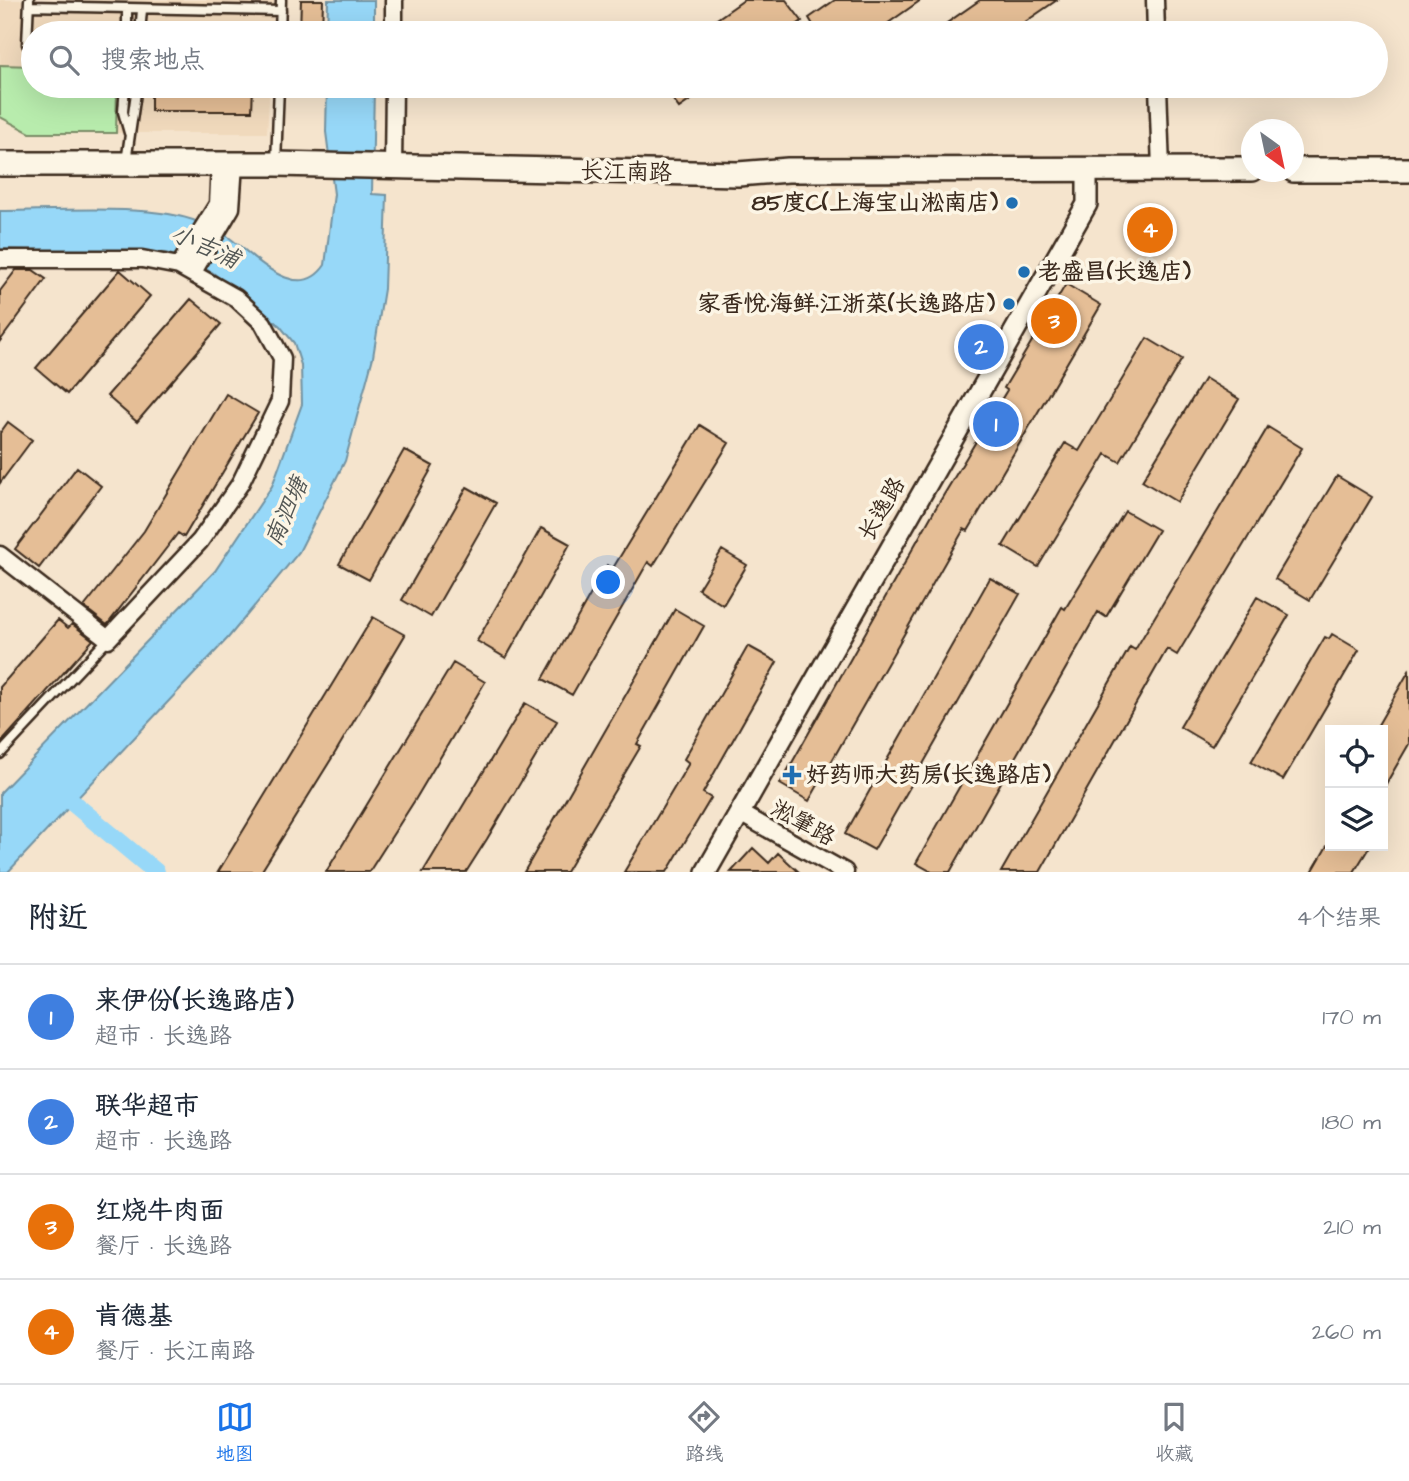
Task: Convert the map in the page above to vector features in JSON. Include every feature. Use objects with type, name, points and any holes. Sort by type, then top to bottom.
[{"type":"main road","points":[[0,152],[85,162]]},
{"type":"main road","name":"长江南路","points":[[0,164],[282,164],[738,174],[788,170],[1241,169]]},
{"type":"main road","points":[[1304,170],[1409,170]]},
{"type":"street","points":[[394,0],[394,21]]},
{"type":"street","points":[[1155,0],[1156,21]]},
{"type":"street","points":[[382,167],[392,98]]},
{"type":"street","points":[[1158,98],[1161,169]]},
{"type":"street","points":[[190,263],[221,213],[231,208],[228,164]]},
{"type":"street","name":"长逸路","points":[[706,872],[1087,204],[1087,168]]},
{"type":"street","points":[[0,259],[142,259],[190,263],[236,298],[263,323],[282,358],[280,401],[240,484],[200,541],[108,639],[0,555]]},
{"type":"street","name":"淞肇路","points":[[740,813],[845,872]]},
{"type":"lane","points":[[255,0],[255,11]]},
{"type":"lane","points":[[281,0],[281,21]]},
{"type":"lane","points":[[28,21],[29,3],[142,10],[281,11]]},
{"type":"lane","points":[[127,9],[127,21]]},
{"type":"lane","points":[[141,21],[142,10]]},
{"type":"lane","points":[[124,98],[123,112],[129,133]]},
{"type":"lane","points":[[126,163],[137,98]]},
{"type":"lane","points":[[279,98],[282,164]]},
{"type":"lane","points":[[0,754],[108,639]]},
{"type":"shaded area","points":[[0,0],[274,0],[273,21],[21,21],[21,98],[269,98],[267,133],[30,133],[0,117]]},
{"type":"green space","points":[[0,65],[21,66],[21,98],[117,98],[116,133],[30,133],[0,117]]},
{"type":"water","points":[[328,0],[374,0],[374,21],[327,21]]},
{"type":"water","points":[[327,98],[374,98],[372,194],[387,195],[384,289],[373,357],[345,461],[299,552],[228,638],[8,872],[0,872],[0,793],[215,571],[272,486],[302,404],[301,365],[294,343],[280,326],[212,272],[166,253],[0,249],[0,211],[130,210],[179,216],[220,232],[275,273],[289,279],[302,280],[314,276],[325,265],[334,194],[326,132]]},
{"type":"building","points":[[301,0],[323,0],[322,21],[300,21]]},
{"type":"building","points":[[744,0],[786,0],[802,21],[714,21]]},
{"type":"building","points":[[835,0],[921,0],[891,21],[811,21],[809,18]]},
{"type":"building","points":[[980,0],[1057,0],[1026,21],[950,21]]},
{"type":"building","points":[[151,98],[253,98],[252,111],[151,111]]},
{"type":"building","points":[[672,98],[694,98],[679,108]]},
{"type":"building","points":[[16,270],[33,270],[46,279],[0,341],[0,291]]},
{"type":"building","points":[[120,270],[150,296],[67,394],[36,368]]},
{"type":"building","points":[[1066,284],[1101,305],[968,531],[964,529],[809,801],[780,784],[934,511],[1007,390],[1004,388]]},
{"type":"building","points":[[191,299],[221,324],[137,422],[107,396]]},
{"type":"building","points":[[1147,338],[1182,359],[1120,462],[1106,454],[1038,567],[1003,546],[1065,443],[1079,451]]},
{"type":"building","points":[[1205,378],[1239,399],[1177,502],[1142,481]]},
{"type":"building","points":[[226,394],[258,413],[184,537],[178,533],[107,625],[84,607],[144,531]]},
{"type":"building","points":[[8,422],[32,440],[0,483],[0,433]]},
{"type":"building","points":[[700,425],[729,443],[653,566],[648,562],[572,695],[543,679],[607,565],[613,568]]},
{"type":"building","points":[[1268,427],[1302,448],[1177,655],[1167,649],[1040,872],[1001,872],[1130,647],[1135,650]]},
{"type":"building","points":[[404,450],[433,466],[369,580],[339,564]]},
{"type":"building","points":[[77,467],[101,486],[39,568],[15,549]]},
{"type":"building","points":[[1337,476],[1372,497],[1310,600],[1275,579]]},
{"type":"building","points":[[467,487],[496,503],[431,617],[402,600]]},
{"type":"building","points":[[1125,511],[1158,530],[1106,617],[1098,612],[950,872],[932,872],[916,863],[1062,607],[1065,609]]},
{"type":"building","points":[[541,528],[570,544],[506,658],[477,641]]},
{"type":"building","points":[[722,550],[747,565],[723,605],[698,589]]},
{"type":"building","points":[[990,578],[1020,594],[874,850],[845,834]]},
{"type":"building","points":[[1257,597],[1289,615],[1212,746],[1180,727]]},
{"type":"building","points":[[675,609],[704,626],[637,744],[641,746],[566,872],[524,872]]},
{"type":"building","points":[[373,617],[405,635],[335,753],[261,872],[218,872]]},
{"type":"building","points":[[58,620],[68,628],[72,624],[93,640],[0,744],[0,687]]},
{"type":"building","points":[[1332,634],[1359,650],[1283,780],[1251,762],[1325,637],[1329,639]]},
{"type":"building","points":[[748,646],[777,662],[703,793],[711,798],[667,872],[624,872],[689,763],[684,759]]},
{"type":"building","points":[[453,663],[485,682],[415,800],[369,872],[326,872]]},
{"type":"building","points":[[1409,671],[1409,744],[1388,780],[1388,725],[1378,725]]},
{"type":"building","points":[[525,703],[557,721],[487,839],[466,872],[423,872]]},
{"type":"building","points":[[753,848],[769,863],[778,853],[799,872],[731,872]]},
{"type":"building","points":[[1325,849],[1367,851],[1354,872],[1312,872]]},
{"type":"waterway","points":[[55,788],[156,872]]},
{"type":"place","name":"85度C(上海宝山淞南店)","points":[[1012,203]]},
{"type":"place","name":"肯德基","points":[[1150,230]]},
{"type":"place","name":"老盛昌(长逸店)","points":[[1024,272]]},
{"type":"place","name":"家香悦·海鲜·江浙菜(长逸路店)","points":[[1009,304]]},
{"type":"place","name":"红烧牛肉面","points":[[1054,321]]},
{"type":"place","name":"联华超市","points":[[981,347]]},
{"type":"place","name":"来伊份(长逸路店)","points":[[996,424]]},
{"type":"place","name":"好药师大药房(长逸路店)","points":[[792,775]]},
{"type":"water label","name":"小吉浦","points":[[205,247]]},
{"type":"water label","name":"南泗塘","points":[[287,512]]}]
